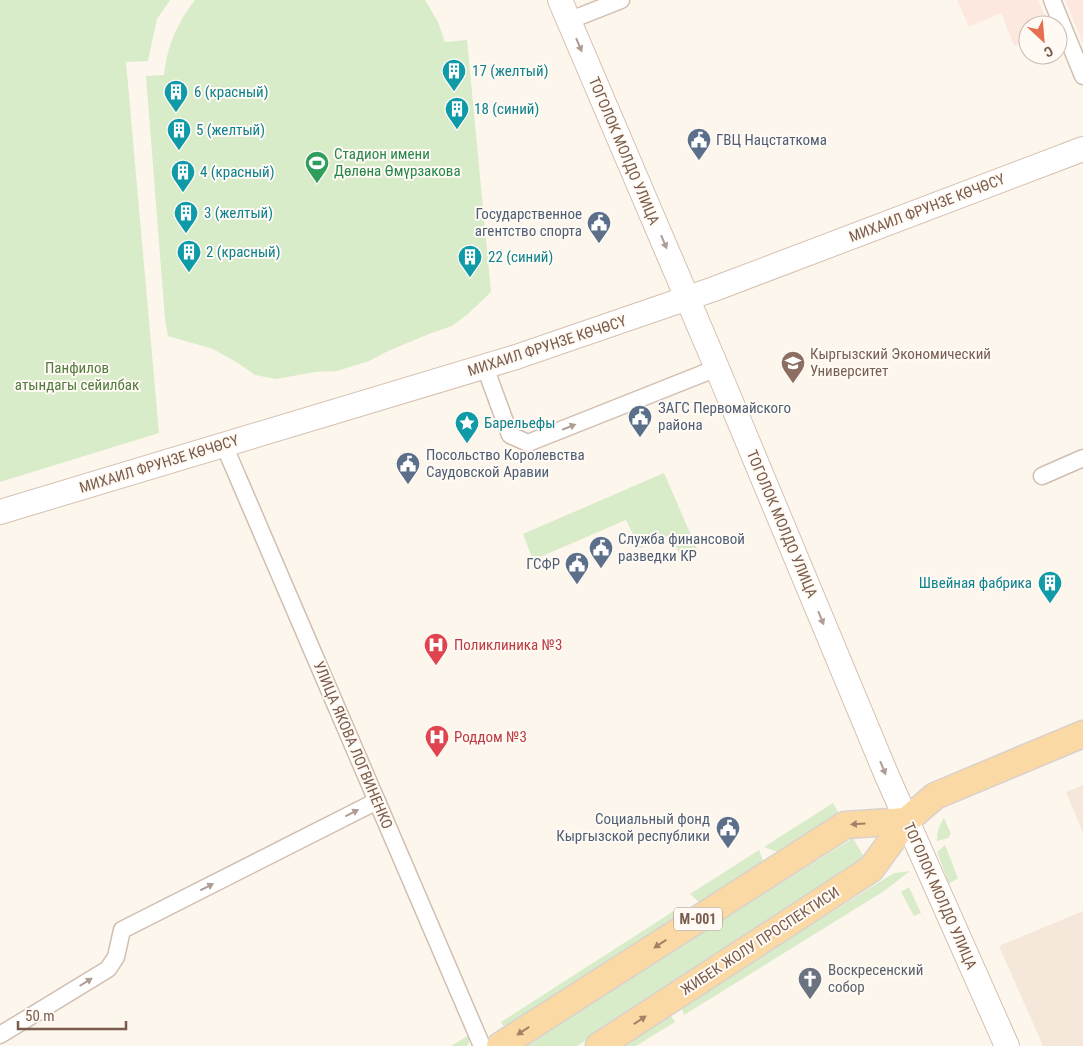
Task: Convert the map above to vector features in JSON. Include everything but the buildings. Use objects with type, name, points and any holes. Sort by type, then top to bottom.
[{"type":"main road","name":"ТОГОЛОК МОЛДО УЛИЦА","points":[[564,10],[688,299],[906,821],[1007,1046]]},
{"type":"main road","name":"МИХАИЛ ФРУНЗЕ КӨЧӨСҮ","points":[[0,512],[485,367],[688,299],[1083,149]]},
{"type":"main road","name":"ЖИБЕК ЖОЛУ ПРОСПЕКТИСИ","points":[[599,1046],[871,869],[906,821],[935,796],[1083,734]]},
{"type":"main road","name":"М-001","points":[[500,1046],[845,825],[906,821]]},
{"type":"street","points":[[564,10],[621,0]]},
{"type":"street","points":[[1052,0],[1083,76]]},
{"type":"street","points":[[485,367],[510,435],[528,443],[717,368]]},
{"type":"street","name":"УЛИЦА ЯКОВА ЛОГВИНЕНКО","points":[[224,445],[482,1046]]},
{"type":"street","points":[[1042,476],[1083,458]]},
{"type":"street","points":[[0,1035],[108,969],[116,958],[122,930],[377,800]]},
{"type":"shaded area","points":[[957,0],[1038,0],[1045,15],[1018,15],[1018,44],[1014,46],[1001,13],[969,27]]},
{"type":"shaded area","points":[[1065,0],[1083,0],[1083,44]]},
{"type":"shaded area","points":[[1083,785],[1083,833],[1066,792]]},
{"type":"shaded area","points":[[1083,911],[1083,1046],[1043,1046],[999,946]]},
{"type":"green space","name":"Панфилов атындагы сейилбак","points":[[0,0],[170,0],[157,19],[148,61],[126,62],[159,433],[0,482]]},
{"type":"green space","name":"Стадион имени Дөлөна Өмүрзакова","points":[[195,0],[425,0],[438,22],[445,42],[467,40],[491,292],[468,314],[452,326],[388,351],[369,361],[337,371],[315,372],[276,379],[255,375],[213,349],[168,336],[165,319],[146,76],[164,75],[174,35],[183,17]]},
{"type":"green space","points":[[664,473],[697,549],[680,555],[670,535],[640,548],[626,520],[533,560],[523,534]]},
{"type":"green space","points":[[833,803],[840,816],[781,853],[764,847]]},
{"type":"green space","points":[[944,818],[951,834],[948,838],[937,841],[937,834]]},
{"type":"green space","points":[[853,838],[868,864],[577,1046],[521,1046]]},
{"type":"green space","points":[[945,845],[958,878],[949,884],[937,852]]},
{"type":"green space","points":[[759,850],[763,861],[700,903],[690,894]]},
{"type":"green space","points":[[910,871],[884,891],[684,1015],[681,1006],[894,873]]},
{"type":"green space","points":[[909,887],[921,913],[914,916],[901,892]]},
{"type":"green space","points":[[680,907],[685,914],[505,1029],[501,1022]]},
{"type":"green space","points":[[670,1014],[675,1022],[636,1046],[619,1046]]},
{"type":"green space","points":[[469,1035],[469,1044],[466,1046],[451,1046]]},
{"type":"place","name":"17 (желтый)","points":[[454,92]]},
{"type":"place","name":"6 (красный)","points":[[176,113]]},
{"type":"place","name":"18 (синий)","points":[[457,130]]},
{"type":"place","name":"5 (желтый)","points":[[179,151]]},
{"type":"place","name":"ГВЦ Нацстаткома","points":[[699,161]]},
{"type":"place","name":"Стадион имени Дөлөна Өмүрзакова","points":[[317,184]]},
{"type":"place","name":"4 (красный)","points":[[183,193]]},
{"type":"place","name":"3 (желтый)","points":[[186,234]]},
{"type":"place","name":"Государственное агентство спорта","points":[[599,244]]},
{"type":"place","name":"2 (красный)","points":[[189,273]]},
{"type":"place","name":"22 (синий)","points":[[470,278]]},
{"type":"place","name":"Кыргызский Экономический Университет","points":[[793,384]]},
{"type":"place","name":"ЗАГС Первомайского района","points":[[640,438]]},
{"type":"place","name":"Барельефы","points":[[467,444]]},
{"type":"place","name":"Посольство Королевства Саудовской Аравии","points":[[408,485]]},
{"type":"place","name":"Служба финансовой разведки КР","points":[[601,569]]},
{"type":"place","name":"ГСФР","points":[[577,585]]},
{"type":"place","name":"Швейная фабрика","points":[[1050,604]]},
{"type":"place","name":"Поликлиника №3","points":[[436,666]]},
{"type":"place","name":"Роддом №3","points":[[437,758]]},
{"type":"place","name":"Социальный фонд Кыргызской республики","points":[[728,849]]},
{"type":"place","name":"Воскресенский собор","points":[[810,1000]]}]
